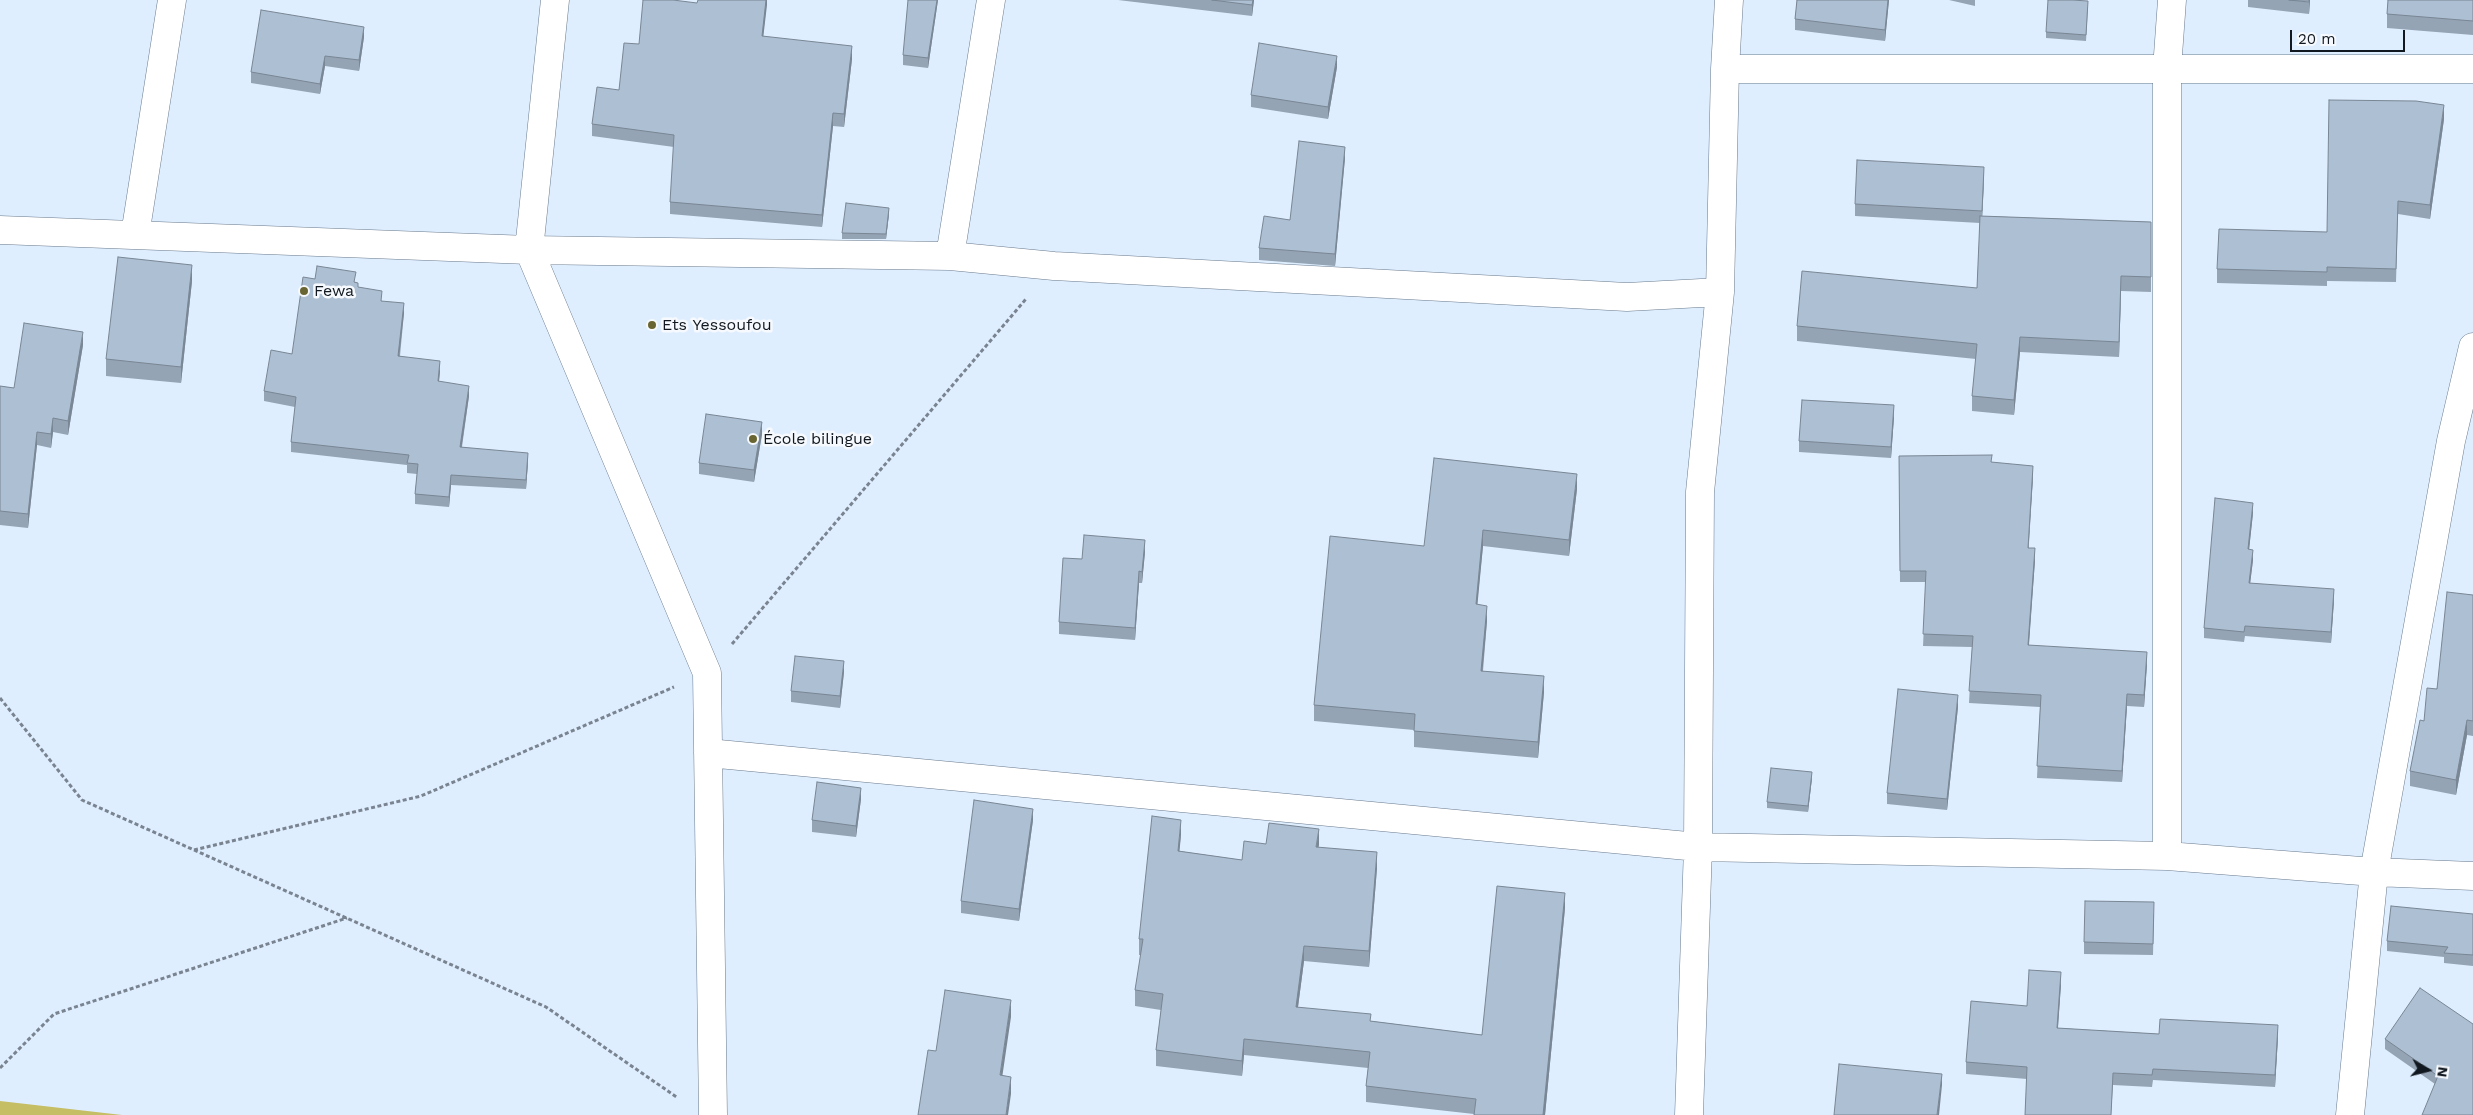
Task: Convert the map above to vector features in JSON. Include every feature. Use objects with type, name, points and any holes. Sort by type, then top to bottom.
[{"type":"street","points":[[135,235],[172,0]]},
{"type":"street","points":[[555,0],[529,250],[707,673],[713,1115]]},
{"type":"street","points":[[950,256],[991,0]]},
{"type":"street","points":[[1689,1115],[1698,847],[1700,492],[1720,292],[1724,69],[1729,0]]},
{"type":"street","points":[[2168,856],[2167,69],[2172,0]]},
{"type":"street","points":[[1724,69],[2473,69]]},
{"type":"street","points":[[0,230],[529,250],[950,256],[1054,266],[1628,296],[1720,292]]},
{"type":"street","points":[[2350,1115],[2374,872],[2462,441],[2473,347]]},
{"type":"street","points":[[708,753],[1698,847],[2168,856],[2374,872],[2473,876]]},
{"type":"path","points":[[0,698],[82,800],[546,1008],[680,1099]]},
{"type":"path","points":[[0,1068],[54,1014],[347,918]]},
{"type":"shaded area","points":[[0,1101],[122,1115],[0,1115]]},
{"type":"building","points":[[643,0],[673,0],[697,3],[698,0],[766,0],[762,36],[852,46],[844,114],[833,113],[822,215],[670,202],[674,135],[592,124],[597,87],[619,90],[624,43],[639,44]]},
{"type":"building","points":[[908,0],[937,0],[928,58],[903,55]]},
{"type":"building","points":[[1212,0],[1253,0],[1252,5]]},
{"type":"building","points":[[1797,0],[1888,0],[1885,30],[1795,19]]},
{"type":"building","points":[[2048,0],[2088,1],[2086,35],[2046,32]]},
{"type":"building","points":[[2289,0],[2309,0],[2309,2]]},
{"type":"building","points":[[2388,0],[2473,0],[2473,21],[2387,14]]},
{"type":"building","points":[[261,10],[364,27],[359,60],[325,56],[320,84],[251,72]]},
{"type":"building","points":[[1259,43],[1337,56],[1328,107],[1251,95]]},
{"type":"building","points":[[2329,100],[2416,101],[2444,105],[2430,205],[2398,201],[2396,269],[2327,267],[2327,272],[2217,269],[2219,229],[2327,232]]},
{"type":"building","points":[[1299,141],[1345,147],[1335,254],[1259,248],[1264,216],[1290,220]]},
{"type":"building","points":[[1857,160],[1984,167],[1982,211],[1855,204]]},
{"type":"building","points":[[846,203],[889,208],[886,234],[842,233]]},
{"type":"building","points":[[1980,216],[2151,222],[2151,277],[2121,276],[2119,342],[2020,337],[2014,400],[1972,396],[1977,344],[1797,326],[1802,271],[1977,288]]},
{"type":"building","points":[[118,257],[192,265],[181,367],[106,359]]},
{"type":"building","points":[[317,266],[356,272],[354,282],[358,283],[358,287],[382,291],[381,301],[404,303],[398,356],[440,361],[438,381],[469,386],[460,447],[528,453],[526,480],[451,475],[449,497],[415,494],[418,464],[407,463],[409,455],[291,442],[296,397],[264,391],[271,350],[292,354],[303,277],[315,279]]},
{"type":"building","points":[[24,323],[83,332],[68,421],[53,418],[51,434],[37,432],[28,514],[0,511],[0,386],[14,388]]},
{"type":"building","points":[[1802,400],[1894,405],[1891,447],[1799,441]]},
{"type":"building","points":[[706,414],[762,422],[754,470],[699,463]]},
{"type":"building","points":[[1992,455],[1991,462],[2033,466],[2028,548],[2035,548],[2028,645],[2147,652],[2144,695],[2127,694],[2122,771],[2037,766],[2041,695],[1969,691],[1973,636],[1923,634],[1926,571],[1900,571],[1899,456]]},
{"type":"building","points":[[1434,458],[1577,474],[1569,540],[1483,530],[1476,604],[1487,606],[1481,671],[1544,676],[1538,742],[1414,731],[1415,714],[1314,705],[1330,536],[1424,546]]},
{"type":"building","points":[[2215,498],[2253,503],[2248,549],[2253,550],[2249,583],[2334,589],[2331,632],[2245,626],[2244,632],[2204,628]]},
{"type":"building","points":[[1084,535],[1145,540],[1142,572],[1139,571],[1135,628],[1059,622],[1063,558],[1082,559]]},
{"type":"building","points":[[2447,592],[2473,595],[2473,721],[2467,720],[2456,780],[2410,771],[2420,720],[2424,721],[2427,688],[2437,689]]},
{"type":"building","points":[[795,656],[844,661],[840,696],[791,691]]},
{"type":"building","points":[[1898,689],[1958,695],[1947,799],[1887,793]]},
{"type":"building","points":[[1771,768],[1812,772],[1808,806],[1767,802]]},
{"type":"building","points":[[817,782],[861,788],[856,826],[812,820]]},
{"type":"building","points":[[974,800],[1033,809],[1019,909],[961,901]]},
{"type":"building","points":[[1152,816],[1181,820],[1178,851],[1242,860],[1244,841],[1266,844],[1269,823],[1319,829],[1316,847],[1377,852],[1369,951],[1304,946],[1296,1007],[1371,1014],[1370,1021],[1482,1035],[1497,886],[1565,893],[1543,1115],[1474,1115],[1476,1099],[1366,1086],[1370,1052],[1244,1039],[1242,1061],[1156,1050],[1163,994],[1135,990],[1143,939],[1139,939]]},
{"type":"building","points":[[2085,901],[2154,902],[2153,944],[2084,942]]},
{"type":"building","points":[[2391,906],[2473,914],[2473,955],[2444,953],[2448,947],[2387,941]]},
{"type":"building","points":[[2029,970],[2061,972],[2057,1028],[2159,1034],[2160,1019],[2278,1025],[2275,1075],[2153,1069],[2152,1075],[2113,1073],[2111,1115],[2025,1115],[2027,1067],[1966,1062],[1971,1001],[2027,1006]]},
{"type":"building","points":[[2420,988],[2473,1024],[2473,1115],[2422,1115],[2438,1076],[2385,1039]]},
{"type":"building","points":[[945,990],[1011,1000],[1000,1075],[1011,1077],[1006,1115],[918,1115],[928,1050],[936,1051]]},
{"type":"building","points":[[1839,1064],[1942,1074],[1937,1115],[1834,1115]]},
{"type":"place","name":"Fewa","points":[[304,291]]},
{"type":"place","name":"Ets Yessoufou","points":[[652,325]]},
{"type":"place","name":"École bilingue","points":[[753,439]]}]
